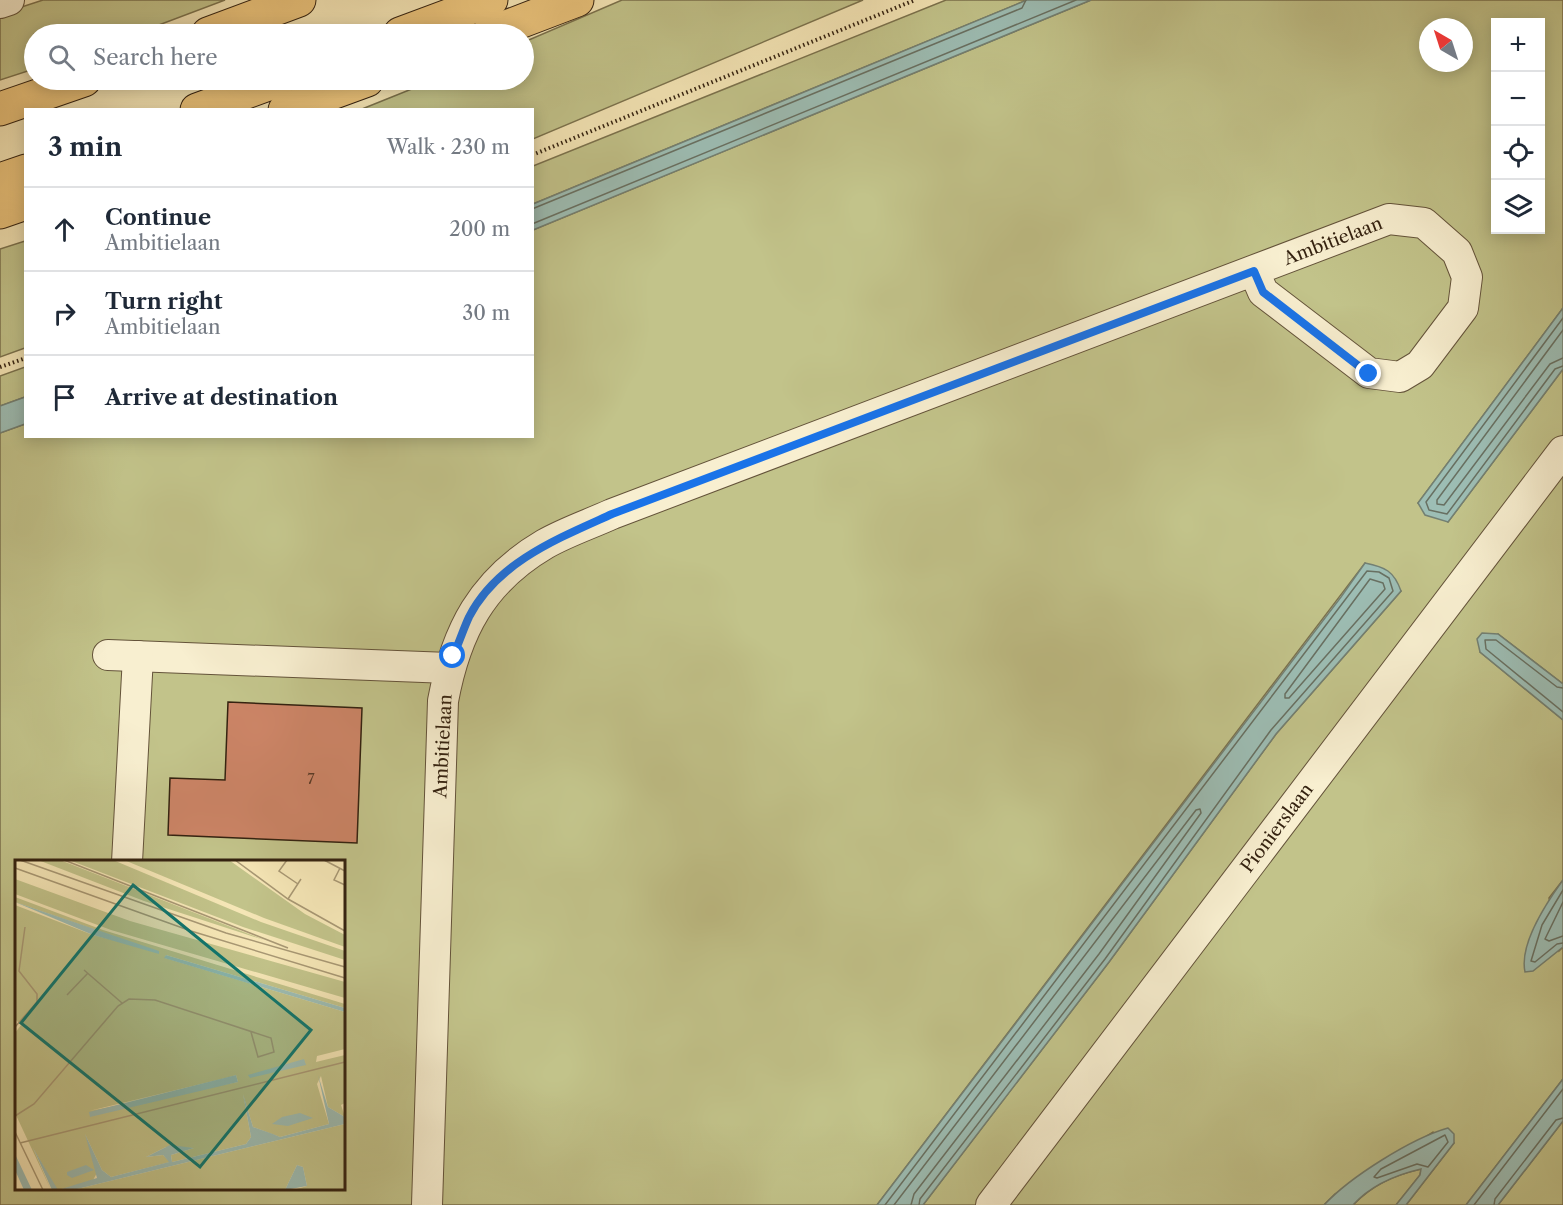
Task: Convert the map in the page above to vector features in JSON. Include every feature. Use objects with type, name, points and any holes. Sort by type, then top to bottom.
[{"type":"highway","points":[[235,24],[299,0]]},
{"type":"highway","points":[[427,24],[491,0]]},
{"type":"highway","points":[[514,24],[577,0]]},
{"type":"highway","points":[[0,109],[55,90]]},
{"type":"highway","points":[[202,108],[252,90]]},
{"type":"highway","points":[[291,108],[340,90]]},
{"type":"highway","points":[[0,180],[24,172]]},
{"type":"highway","points":[[0,212],[24,204]]},
{"type":"street","points":[[0,3],[9,0]]},
{"type":"street","name":"Ambitielaan","points":[[428,1205],[443,701],[449,668],[470,616],[494,582],[544,544],[612,514],[1389,219],[1424,223],[1457,252],[1467,277],[1463,308],[1420,365],[1400,377],[1369,374],[1263,292],[1254,271]]},
{"type":"street","name":"Pionierslaan","points":[[991,1205],[1563,451]]},
{"type":"street","points":[[108,655],[449,668]]},
{"type":"street","points":[[127,860],[138,656]]},
{"type":"path","points":[[534,154],[915,0]]},
{"type":"path","points":[[0,367],[24,359]]},
{"type":"green space","points":[[43,0],[225,0],[161,24],[24,24],[24,72],[0,80],[0,14]]},
{"type":"green space","points":[[622,0],[863,0],[534,139],[534,108],[364,108],[409,90],[534,90],[534,38]]},
{"type":"green space","points":[[946,0],[1027,0],[534,204],[534,166]]},
{"type":"green space","points":[[1091,0],[1563,0],[1563,308],[1418,503],[1448,522],[1563,369],[1563,684],[1498,634],[1480,652],[1563,720],[1563,880],[1549,898],[1559,951],[1563,947],[1563,1079],[1466,1205],[1406,1205],[1454,1143],[1433,1132],[1335,1194],[1324,1205],[923,1205],[1109,962],[1276,734],[1401,591],[1365,563],[877,1205],[0,1205],[0,433],[24,424],[24,438],[534,438],[534,230]]},
{"type":"green space","points":[[24,241],[24,348],[0,357],[0,249]]},
{"type":"green space","points":[[24,367],[24,397],[0,406],[0,376]]},
{"type":"green space","points":[[1563,1121],[1563,1205],[1498,1205]]},
{"type":"green space","points":[[1421,1169],[1420,1175],[1396,1205],[1353,1205],[1384,1182]]},
{"type":"water","points":[[1027,0],[1091,0],[534,230],[534,204]]},
{"type":"water","points":[[1563,308],[1563,369],[1448,522],[1425,515],[1418,503]]},
{"type":"water","points":[[24,397],[24,424],[0,433],[0,406]]},
{"type":"water","points":[[1365,563],[1378,566],[1392,574],[1401,591],[1276,734],[1109,962],[923,1205],[877,1205],[1341,597]]},
{"type":"water","points":[[1482,633],[1498,634],[1563,684],[1563,720],[1480,652],[1477,639]]},
{"type":"water","points":[[1563,880],[1563,947],[1533,971],[1525,972],[1524,961],[1530,936],[1542,911]]},
{"type":"water","points":[[1563,1079],[1563,1121],[1498,1205],[1466,1205]]},
{"type":"water","points":[[1448,1128],[1454,1134],[1454,1143],[1406,1205],[1396,1205],[1420,1175],[1421,1169],[1384,1182],[1353,1205],[1324,1205],[1349,1183],[1382,1160],[1417,1140]]},
{"type":"building","points":[[228,702],[362,708],[357,843],[168,835],[170,778],[225,780]]},
{"type":"route","points":[[453,656],[470,616],[494,582],[544,544],[612,514],[1254,271],[1263,292],[1369,374]]}]
